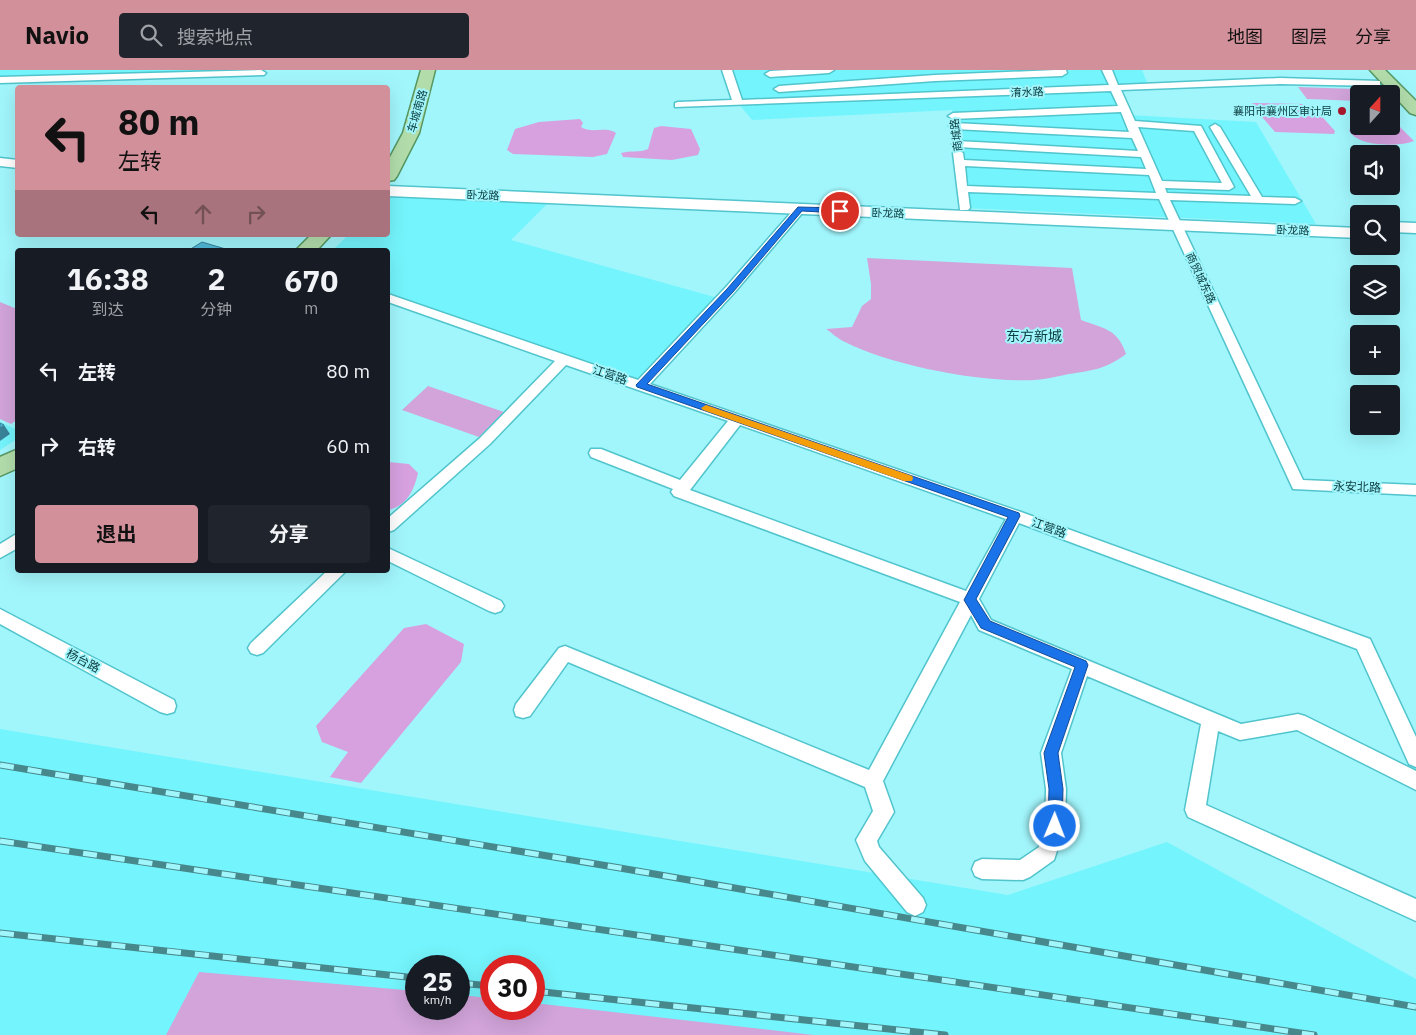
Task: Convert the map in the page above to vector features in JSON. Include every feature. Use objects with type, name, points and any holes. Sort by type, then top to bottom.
[{"type":"main road","name":"车城南路","points":[[390,145],[396,132],[414,70]]},
{"type":"main road","name":"车城南路","points":[[390,172],[411,133],[428,70]]},
{"type":"main road","points":[[1364,70],[1416,110]]},
{"type":"main road","points":[[1400,109],[1416,126]]},
{"type":"main road","points":[[0,156],[15,157]]},
{"type":"main road","points":[[0,162],[15,164]]},
{"type":"main road","name":"卧龙路","points":[[390,184],[964,208],[1350,232]]},
{"type":"main road","name":"卧龙路","points":[[390,191],[800,209],[1174,222],[1350,226]]},
{"type":"main road","points":[[1400,227],[1416,228]]},
{"type":"main road","points":[[1400,234],[1416,235]]},
{"type":"main road","points":[[308,248],[320,237]]},
{"type":"main road","points":[[325,248],[337,237]]},
{"type":"main road","points":[[0,454],[15,444]]},
{"type":"main road","points":[[0,468],[15,459]]},
{"type":"street","points":[[60,79],[70,70]]},
{"type":"street","points":[[727,70],[738,103]]},
{"type":"street","points":[[785,101],[769,72],[829,70]]},
{"type":"street","name":"商贸城东路","points":[[1107,70],[1174,222],[1298,485]]},
{"type":"street","points":[[779,89],[932,74],[1062,71],[1072,90]]},
{"type":"street","points":[[0,80],[261,74]]},
{"type":"street","name":"商城路","points":[[932,74],[948,95],[954,121],[964,208]]},
{"type":"street","name":"淯水路","points":[[678,105],[1280,81],[1380,82]]},
{"type":"street","points":[[954,121],[1125,110]]},
{"type":"street","points":[[954,121],[1134,130],[1197,128],[1229,187],[1157,184]]},
{"type":"street","points":[[1215,127],[1258,199]]},
{"type":"street","points":[[957,144],[1145,154]]},
{"type":"street","points":[[959,164],[1152,172]]},
{"type":"street","points":[[962,189],[1295,201]]},
{"type":"street","points":[[641,385],[730,290],[800,209]]},
{"type":"street","name":"江营路","points":[[390,299],[1015,516],[1364,644],[1416,758]]},
{"type":"street","points":[[390,524],[485,441],[564,359]]},
{"type":"street","points":[[738,419],[679,492],[970,600],[985,625],[1240,732],[1298,722],[1416,782]]},
{"type":"street","points":[[596,453],[684,487]]},
{"type":"street","name":"永安北路","points":[[1298,485],[1416,490]]},
{"type":"street","points":[[915,904],[872,854],[866,840],[884,812],[873,781],[1015,516]]},
{"type":"street","points":[[0,552],[15,541]]},
{"type":"street","points":[[390,555],[495,606]]},
{"type":"street","points":[[257,648],[336,573]]},
{"type":"street","name":"杨台路","points":[[0,616],[167,706]]},
{"type":"street","points":[[523,710],[565,653],[873,781]]},
{"type":"street","points":[[982,869],[1023,870],[1047,853],[1055,826],[1056,789],[1051,753],[1082,665]]},
{"type":"street","points":[[1211,719],[1194,810],[1416,910]]},
{"type":"shaded area","points":[[0,70],[259,70],[0,80]]},
{"type":"shaded area","points":[[727,70],[1142,70],[1148,85],[1116,88],[1128,115],[1256,122],[1316,224],[964,208],[952,110],[752,120],[738,103]]},
{"type":"shaded area","points":[[1298,87],[1350,89],[1350,101],[1307,99]]},
{"type":"shaded area","points":[[1251,104],[1303,104],[1307,108],[1317,111],[1335,131],[1334,134],[1275,132]]},
{"type":"shaded area","points":[[580,119],[583,123],[581,127],[585,129],[607,130],[616,133],[607,154],[593,157],[513,154],[507,150],[515,129],[539,122]]},
{"type":"shaded area","points":[[661,126],[691,129],[700,149],[698,155],[672,160],[623,157],[621,153],[648,149],[654,128]]},
{"type":"shaded area","points":[[1400,127],[1414,141],[1389,145],[1369,143],[1353,136],[1400,135]]},
{"type":"shaded area","points":[[390,194],[547,204],[511,240],[718,298],[639,380],[390,295],[390,248],[335,248],[346,237],[390,237]]},
{"type":"shaded area","points":[[867,258],[1072,268],[1081,320],[1114,334],[1119,339],[1126,354],[1113,363],[1092,370],[1039,380],[1014,380],[964,376],[938,371],[865,351],[842,341],[826,329],[852,327],[862,306],[871,299]]},
{"type":"shaded area","points":[[0,302],[15,308],[15,421],[11,424],[0,419]]},
{"type":"shaded area","points":[[428,386],[504,412],[479,437],[402,410]]},
{"type":"shaded area","points":[[0,422],[15,429],[15,440],[0,450]]},
{"type":"shaded area","points":[[390,462],[409,464],[418,473],[409,496],[395,508],[390,509]]},
{"type":"shaded area","points":[[426,624],[464,644],[461,662],[361,783],[330,777],[348,752],[322,742],[316,726],[404,628]]},
{"type":"shaded area","points":[[0,729],[1008,895],[1167,842],[1416,979],[1416,1035],[0,1035]]},
{"type":"shaded area","points":[[199,972],[405,990],[405,1020],[470,1020],[470,996],[480,997],[480,1020],[545,1020],[545,1004],[814,1035],[166,1035]]},
{"type":"building","points":[[202,242],[222,248],[192,248]]},
{"type":"railway","points":[[0,765],[620,868],[1416,1007]]},
{"type":"railway","points":[[0,841],[1314,1035]]},
{"type":"railway","points":[[0,933],[405,977]]},
{"type":"railway","points":[[470,984],[480,985]]},
{"type":"railway","points":[[545,992],[945,1035]]},
{"type":"slow traffic","points":[[706,408],[908,478]]},
{"type":"place","name":"襄阳市襄州区审计局","points":[[1342,111]]},
{"type":"district","name":"东方新城","points":[[1034,336]]},
{"type":"route","points":[[840,211],[800,209],[730,290],[641,385],[1015,516],[970,600],[985,625],[1082,665],[1051,753],[1056,789],[1055,826]]}]
